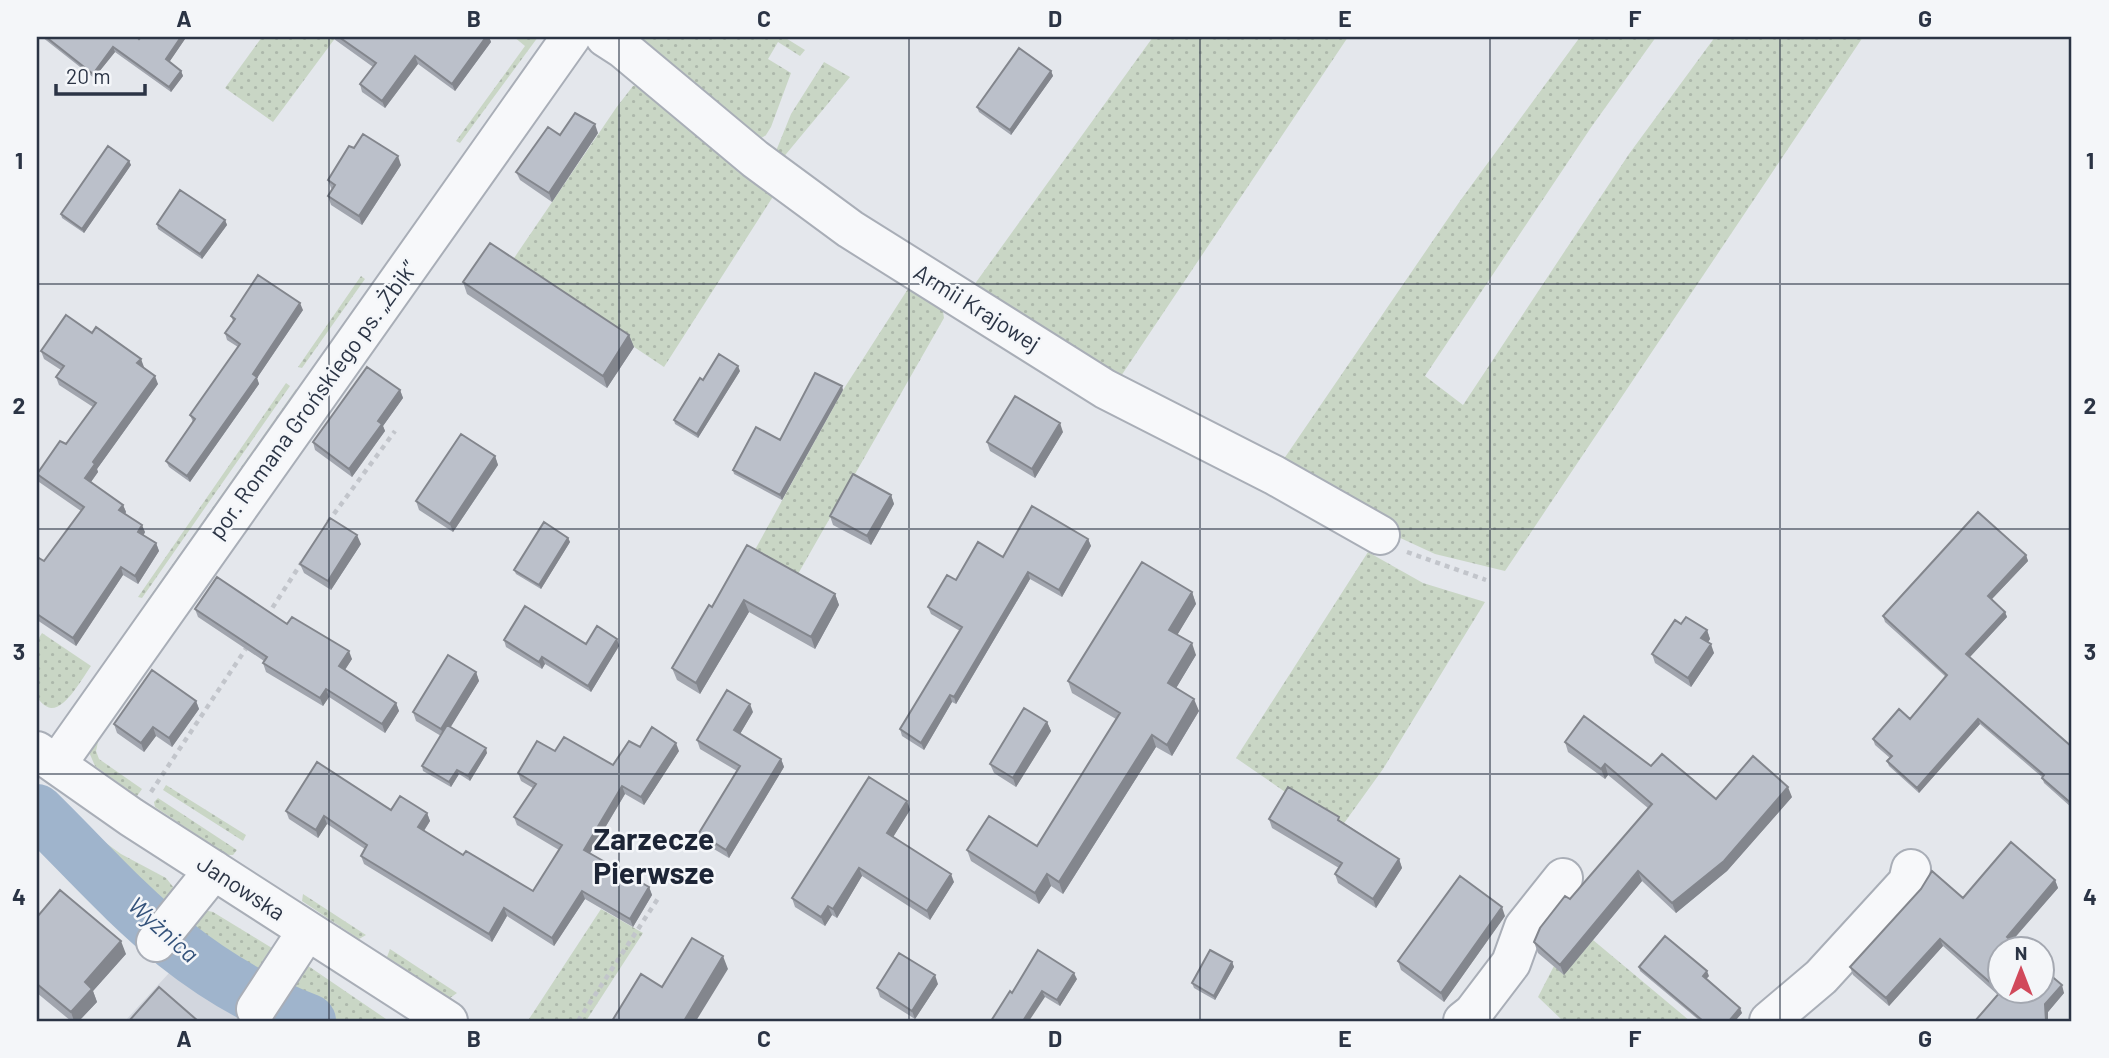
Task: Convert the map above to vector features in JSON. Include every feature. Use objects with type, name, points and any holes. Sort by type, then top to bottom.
[{"type":"street","name":"por. Romana Grońskiego ps. „Żbik”","points":[[47,757],[571,37]]},
{"type":"street","name":"Armii Krajowej","points":[[605,37],[622,48],[755,159],[850,229],[1105,389],[1274,475],[1380,535]]},
{"type":"street","name":"Janowska","points":[[47,757],[131,817],[448,1021]]},
{"type":"street","points":[[161,937],[214,870]]},
{"type":"street","points":[[1769,1021],[1821,977],[1916,876]]},
{"type":"street","points":[[1463,1021],[1473,1013],[1511,963],[1524,926],[1563,878]]},
{"type":"street","points":[[261,1001],[307,931]]},
{"type":"path","points":[[325,527],[395,431]]},
{"type":"path","points":[[1380,535],[1408,552],[1486,580]]},
{"type":"path","points":[[265,620],[302,562]]},
{"type":"path","points":[[131,817],[153,789],[250,643]]},
{"type":"path","points":[[578,1021],[659,897]]},
{"type":"shaded area","points":[[180,961],[276,1021],[125,1021]]},
{"type":"green space","points":[[262,37],[336,37],[273,122],[225,88]]},
{"type":"green space","points":[[514,37],[538,37],[460,143],[456,141],[525,46]]},
{"type":"green space","points":[[629,37],[784,37],[805,50],[800,56],[778,42],[768,59],[791,73],[771,127],[766,135],[757,141]]},
{"type":"green space","points":[[1153,37],[1348,37],[1117,382],[969,292]]},
{"type":"green space","points":[[1580,37],[1656,37],[1592,126],[1425,376],[1463,405],[1629,154],[1715,37],[1863,37],[1505,571],[1435,554],[1383,530],[1277,469],[1460,201]]},
{"type":"green space","points":[[824,62],[850,77],[777,165],[774,156],[791,114]]},
{"type":"green space","points":[[646,85],[774,195],[664,367],[510,264],[616,108],[633,86]]},
{"type":"green space","points":[[361,276],[365,279],[302,368],[298,367]]},
{"type":"green space","points":[[913,281],[941,298],[944,318],[794,581],[751,557],[843,390]]},
{"type":"green space","points":[[286,383],[290,386],[142,598],[138,597]]},
{"type":"green space","points":[[296,389],[299,398],[154,603],[146,602]]},
{"type":"green space","points":[[1368,552],[1423,583],[1485,602],[1383,769],[1342,826],[1291,796],[1236,758]]},
{"type":"green space","points":[[42,633],[91,666],[68,698],[57,707],[51,708],[37,698],[37,641]]},
{"type":"green space","points":[[92,737],[98,742],[96,751],[99,759],[142,789],[137,796],[95,766],[89,752]]},
{"type":"green space","points":[[166,785],[246,835],[243,841],[163,790]]},
{"type":"green space","points":[[158,798],[237,850],[233,855],[227,855],[155,807],[154,802]]},
{"type":"green space","points":[[61,815],[69,816],[121,854],[166,878],[178,893],[162,927],[56,824]]},
{"type":"green space","points":[[37,816],[156,932],[151,938],[37,845]]},
{"type":"green space","points":[[303,894],[366,935],[359,939],[302,901]]},
{"type":"green space","points":[[601,909],[643,933],[586,1021],[529,1019]]},
{"type":"green space","points":[[204,910],[213,912],[280,953],[257,991],[211,966],[174,938]]},
{"type":"green space","points":[[1593,940],[1690,1021],[1563,1021],[1538,997],[1554,966],[1564,974]]},
{"type":"green space","points":[[169,943],[202,969],[252,998],[248,1004],[164,949]]},
{"type":"green space","points":[[390,949],[457,993],[450,998],[387,957]]},
{"type":"green space","points":[[301,961],[389,1021],[326,1021],[276,1002]]},
{"type":"building","points":[[46,37],[181,37],[166,59],[181,71],[169,87],[113,47],[93,74]]},
{"type":"building","points":[[339,37],[486,37],[452,84],[415,56],[382,101],[360,84],[376,63]]},
{"type":"building","points":[[1019,48],[1051,71],[1010,130],[977,107]]},
{"type":"building","points":[[575,113],[595,124],[549,193],[516,172],[548,127],[560,135]]},
{"type":"building","points":[[363,134],[398,156],[359,216],[328,196],[335,185],[328,180],[349,146],[354,148]]},
{"type":"building","points":[[108,146],[129,161],[82,229],[61,214]]},
{"type":"building","points":[[180,190],[225,220],[200,254],[157,224]]},
{"type":"building","points":[[490,243],[629,335],[603,376],[463,282]]},
{"type":"building","points":[[258,275],[300,303],[253,374],[257,377],[187,476],[166,461],[195,419],[190,415],[240,344],[225,333],[235,319],[231,316]]},
{"type":"building","points":[[66,315],[92,333],[96,327],[141,359],[137,363],[155,376],[93,462],[95,464],[85,478],[123,505],[119,510],[142,525],[138,532],[156,543],[135,576],[121,567],[73,638],[37,614],[37,557],[44,561],[84,507],[37,474],[60,441],[66,444],[96,403],[56,377],[64,366],[41,351]]},
{"type":"building","points":[[719,354],[738,366],[697,434],[674,420],[700,378],[703,380]]},
{"type":"building","points":[[367,367],[400,390],[378,421],[382,424],[349,469],[313,442]]},
{"type":"building","points":[[815,373],[842,386],[780,495],[733,470],[756,427],[780,440]]},
{"type":"building","points":[[1015,396],[1060,423],[1032,469],[987,442]]},
{"type":"building","points":[[461,434],[495,456],[450,524],[416,501]]},
{"type":"building","points":[[853,474],[891,495],[867,536],[830,516]]},
{"type":"building","points":[[1032,506],[1088,539],[1059,590],[1028,572],[954,697],[950,695],[921,743],[900,729],[962,627],[928,607],[947,575],[956,580],[978,542],[1003,557]]},
{"type":"building","points":[[1978,512],[2026,555],[1988,596],[2005,612],[1966,654],[2072,747],[2072,804],[2042,778],[2044,775],[1978,719],[1917,788],[1887,761],[1892,756],[1873,739],[1899,709],[1910,719],[1947,675],[1883,616]]},
{"type":"building","points":[[330,518],[357,535],[328,581],[300,564]]},
{"type":"building","points":[[544,522],[568,538],[539,585],[514,570]]},
{"type":"building","points":[[747,545],[835,594],[811,637],[744,600],[696,683],[672,668],[709,605],[712,607]]},
{"type":"building","points":[[1142,562],[1192,592],[1169,630],[1192,643],[1168,683],[1194,699],[1167,745],[1152,735],[1059,882],[1047,874],[1035,893],[967,850],[989,816],[1037,846],[1120,713],[1068,681]]},
{"type":"building","points":[[217,577],[287,624],[292,617],[349,651],[339,666],[396,703],[382,724],[326,689],[320,698],[263,663],[267,657],[195,609]]},
{"type":"building","points":[[525,606],[586,644],[597,626],[617,639],[588,686],[542,657],[539,662],[504,640]]},
{"type":"building","points":[[1686,617],[1707,630],[1701,638],[1711,644],[1688,678],[1652,654],[1675,620],[1681,624]]},
{"type":"building","points":[[448,655],[476,672],[441,729],[413,712]]},
{"type":"building","points":[[152,670],[196,701],[169,738],[153,727],[141,743],[114,724]]},
{"type":"building","points":[[727,690],[750,704],[734,730],[781,759],[726,850],[699,833],[740,766],[697,740]]},
{"type":"building","points":[[1024,708],[1047,722],[1013,778],[990,764]]},
{"type":"building","points":[[1584,716],[1651,766],[1662,754],[1716,799],[1753,756],[1788,787],[1724,861],[1672,903],[1638,871],[1560,965],[1534,942],[1540,928],[1565,896],[1570,899],[1652,804],[1605,764],[1601,769],[1565,742]]},
{"type":"building","points":[[447,725],[486,748],[468,776],[457,770],[449,782],[422,766]]},
{"type":"building","points":[[652,727],[676,743],[641,797],[622,786],[584,850],[649,887],[630,919],[582,891],[552,938],[504,908],[489,934],[361,856],[367,845],[324,816],[316,830],[286,811],[317,762],[391,810],[400,796],[427,813],[418,827],[463,855],[466,851],[533,891],[562,845],[514,817],[536,784],[518,773],[537,741],[555,751],[564,737],[613,765],[629,741],[640,747]]},
{"type":"building","points":[[869,777],[907,801],[887,833],[951,874],[927,911],[859,868],[833,909],[828,906],[821,917],[792,898]]},
{"type":"building","points":[[1288,787],[1339,817],[1338,820],[1399,859],[1373,899],[1335,874],[1342,863],[1269,819]]},
{"type":"building","points":[[2011,842],[2055,880],[2008,936],[1986,936],[1986,979],[1940,939],[1886,998],[1850,967],[1921,889],[1932,871],[1963,898]]},
{"type":"building","points":[[1460,876],[1502,907],[1441,993],[1398,961]]},
{"type":"building","points":[[60,890],[121,941],[85,982],[92,989],[71,1012],[37,984],[37,917]]},
{"type":"building","points":[[1665,936],[1707,971],[1703,976],[1740,1008],[1729,1021],[1703,1021],[1639,967]]},
{"type":"building","points":[[692,938],[723,956],[684,1021],[612,1021],[641,974],[662,987]]},
{"type":"building","points":[[1038,950],[1074,973],[1057,1000],[1042,991],[1023,1021],[991,1021],[1010,991],[1012,993]]},
{"type":"building","points":[[1210,950],[1232,962],[1214,996],[1192,983]]},
{"type":"building","points":[[899,953],[935,975],[912,1011],[877,988]]},
{"type":"building","points":[[2056,980],[2062,985],[2056,992]]},
{"type":"building","points":[[159,987],[198,1021],[129,1021]]},
{"type":"building","points":[[1988,1006],[2045,1006],[2046,1021],[1975,1021]]},
{"type":"waterway","name":"Wyżnica","points":[[37,811],[122,896],[175,944],[239,988],[309,1021]]},
{"type":"district","name":"Zarzecze Pierwsze","points":[[654,857]]}]
